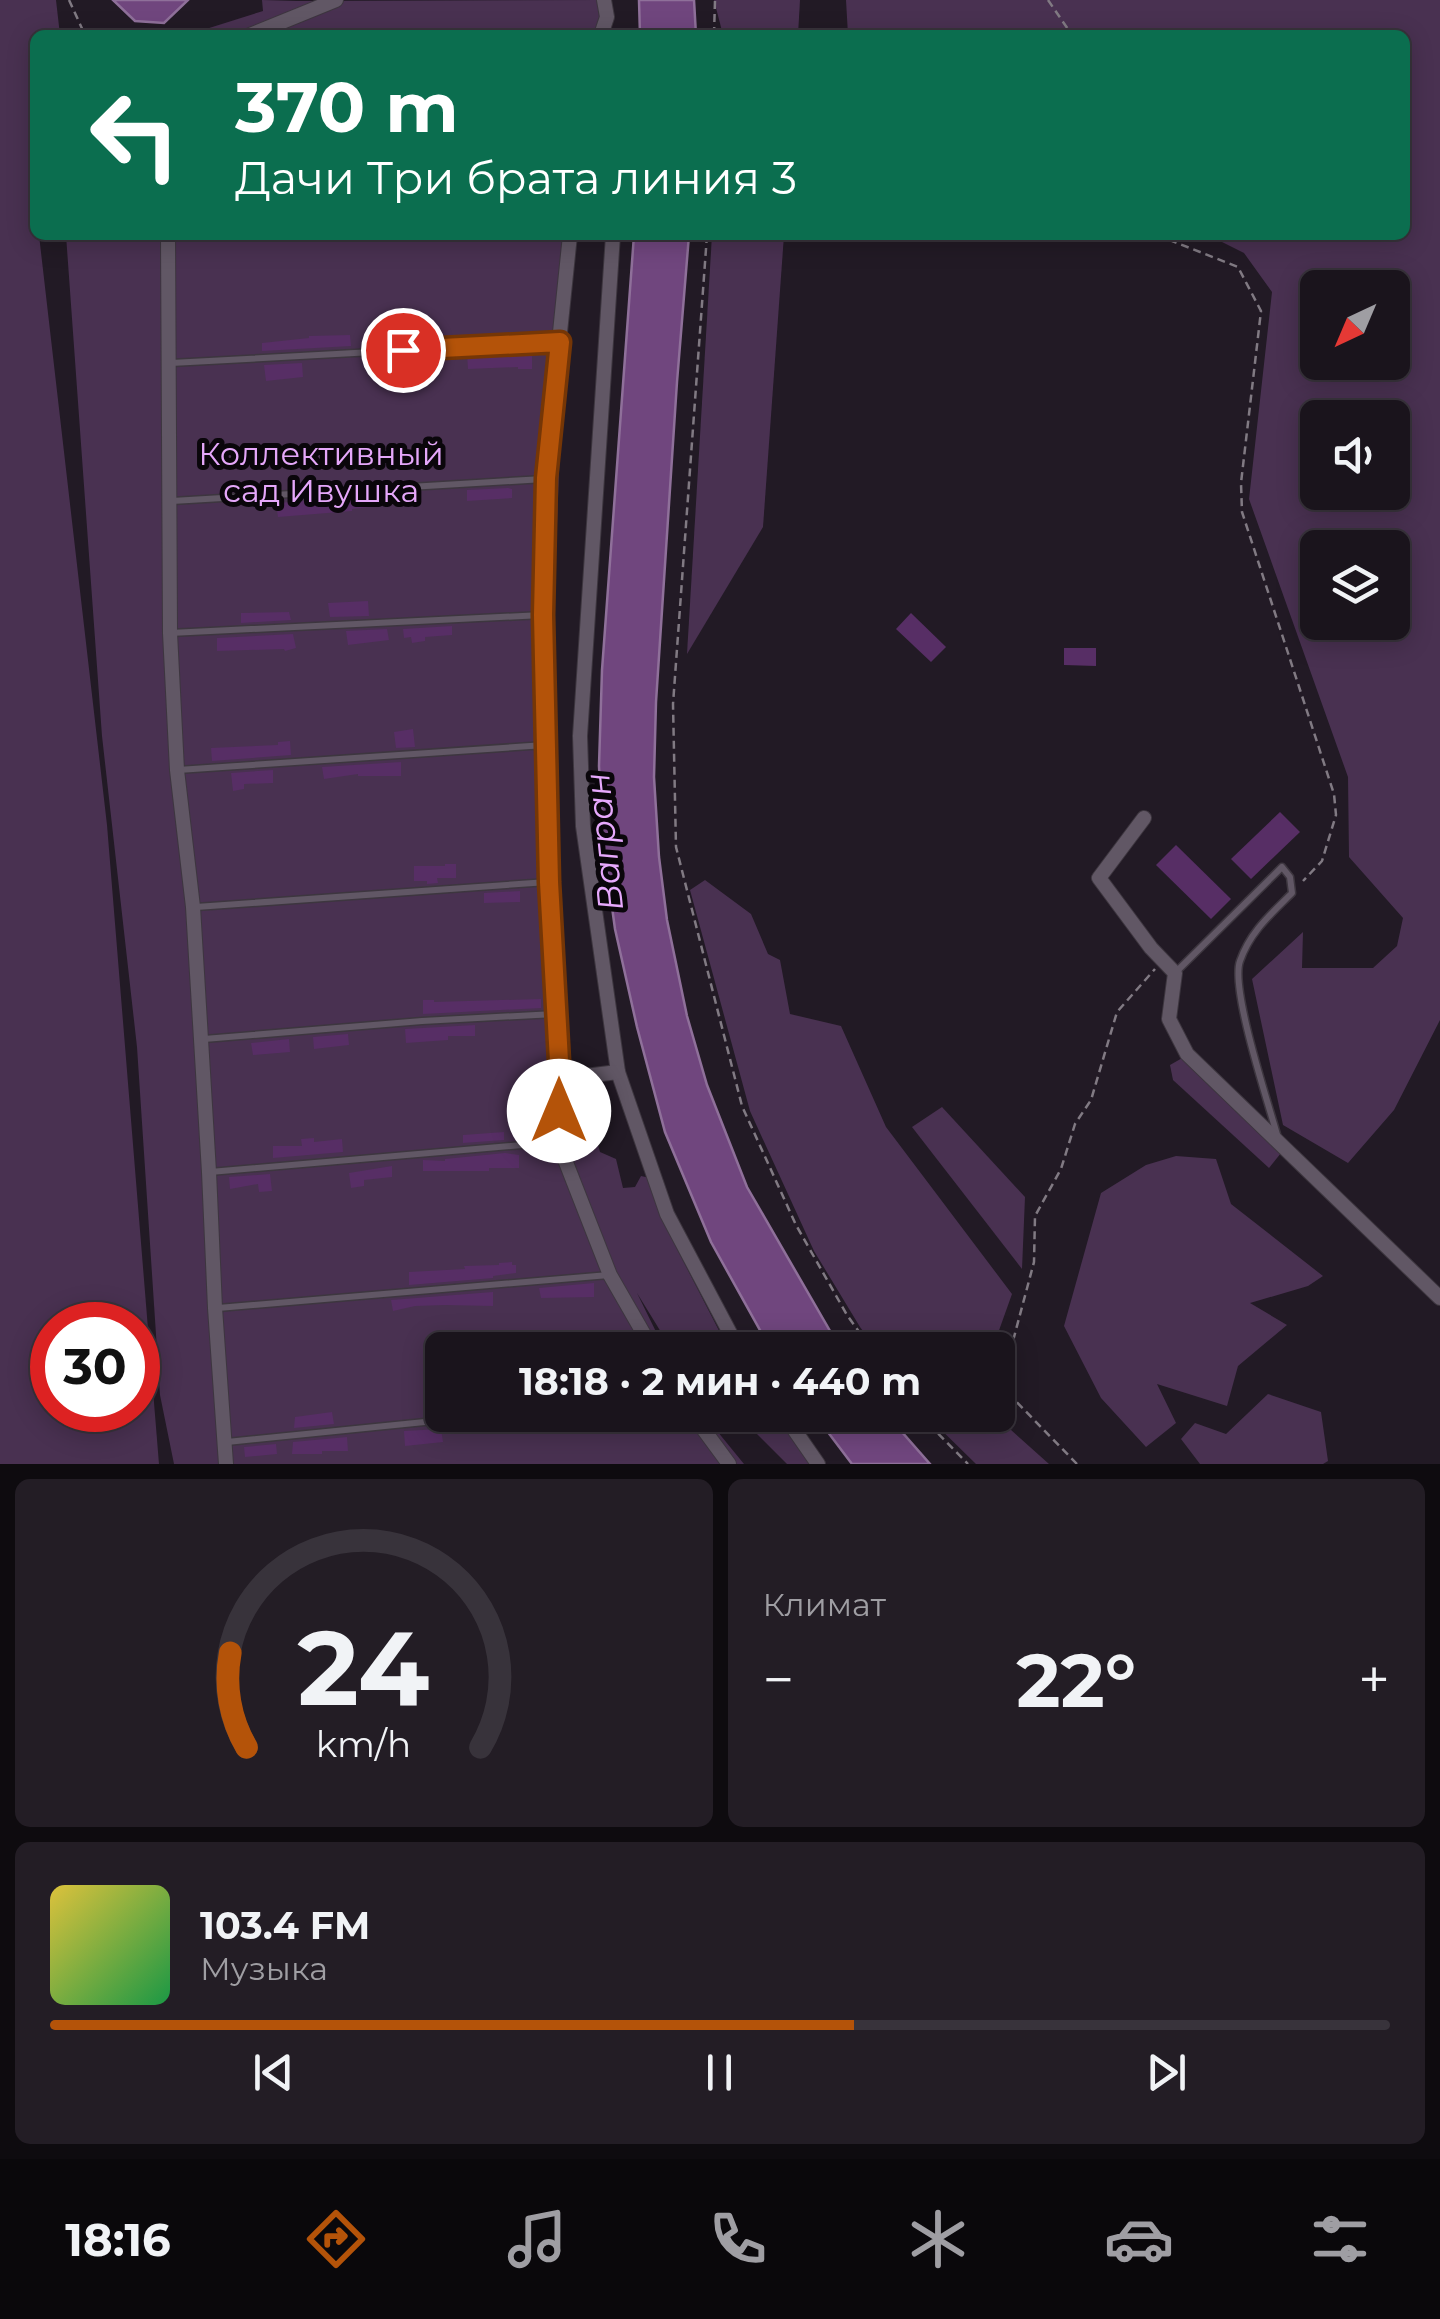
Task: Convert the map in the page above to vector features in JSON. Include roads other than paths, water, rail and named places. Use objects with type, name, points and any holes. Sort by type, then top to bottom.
[{"type":"street","points":[[262,30],[336,0]]},
{"type":"street","points":[[604,0],[610,30]]},
{"type":"street","points":[[603,30],[607,17]]},
{"type":"street","points":[[168,240],[170,633],[177,770],[193,907],[226,1464]]},
{"type":"street","points":[[570,240],[546,478],[543,615],[549,882],[560,1079],[558,1142],[610,1275],[643,1332]]},
{"type":"street","points":[[613,240],[580,736],[582,826],[618,1072],[667,1214],[730,1332]]},
{"type":"street","points":[[1144,818],[1099,878],[1151,948],[1176,973],[1169,1019],[1188,1054],[1440,1298]]},
{"type":"street","points":[[560,1079],[618,1072]]},
{"type":"street","points":[[705,1432],[730,1464]]},
{"type":"street","points":[[796,1432],[818,1464]]},
{"type":"lane","points":[[168,363],[560,342]]},
{"type":"lane","points":[[168,501],[546,478]]},
{"type":"lane","points":[[170,633],[543,615]]},
{"type":"lane","points":[[177,770],[546,745]]},
{"type":"lane","points":[[1176,973],[1282,867],[1290,877],[1292,893],[1252,933],[1238,966],[1242,1008],[1279,1141]]},
{"type":"lane","points":[[193,907],[549,882]]},
{"type":"lane","points":[[200,1040],[556,1014]]},
{"type":"lane","points":[[209,1172],[558,1142]]},
{"type":"lane","points":[[215,1308],[610,1275]]},
{"type":"lane","points":[[223,1442],[425,1422]]},
{"type":"water","points":[[113,0],[188,0],[164,23],[135,21]]},
{"type":"water","points":[[639,0],[694,0],[696,30],[640,30]]},
{"type":"water","name":"Вагран","points":[[634,240],[689,240],[656,702],[654,777],[667,920],[687,1016],[707,1085],[747,1187],[831,1332],[761,1332],[711,1242],[665,1132],[615,929],[603,841],[599,766],[602,670]]},
{"type":"water","points":[[828,1432],[902,1432],[930,1464],[852,1464]]},
{"type":"park label","name":"Коллективный сад Ивушка","points":[[321,472]]}]
